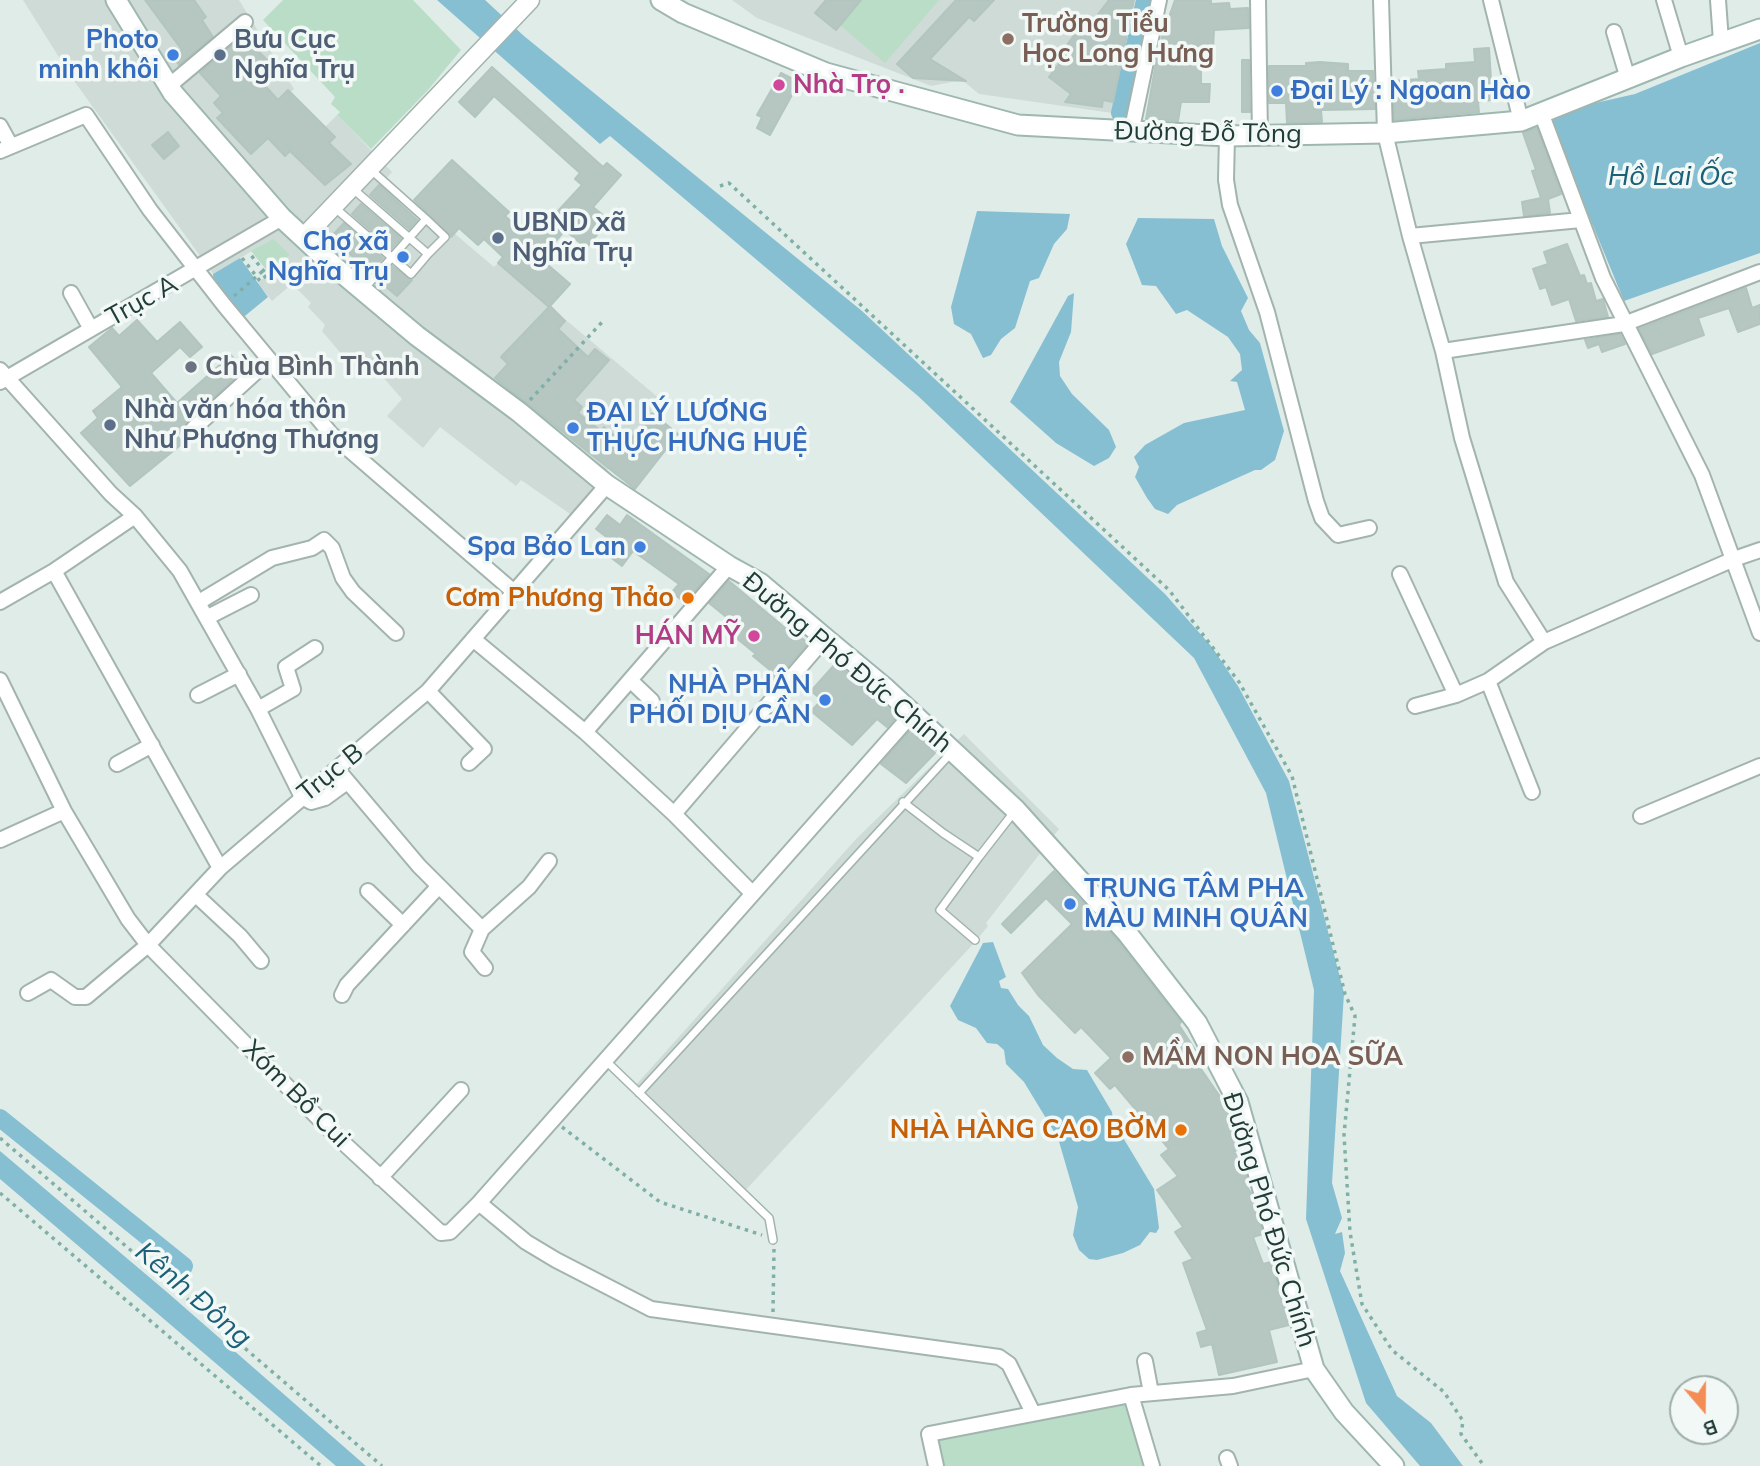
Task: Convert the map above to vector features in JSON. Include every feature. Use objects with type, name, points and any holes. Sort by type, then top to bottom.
[{"type":"main road","name":"Đường Phó Đức Chính","points":[[116,0],[173,93],[282,218],[416,336],[519,412],[607,485],[729,566],[760,583],[912,714],[1016,810],[1127,933],[1197,1023],[1238,1102],[1314,1369],[1344,1412],[1394,1466]]},
{"type":"main road","name":"Đường Đỗ Tông","points":[[661,0],[683,13],[826,73],[1018,125],[1131,133],[1260,137],[1385,133],[1521,121],[1542,115],[1721,41],[1760,29]]},
{"type":"street","points":[[1131,133],[1159,0]]},
{"type":"street","points":[[1258,0],[1260,137]]},
{"type":"street","points":[[1381,0],[1385,133],[1410,236],[1443,351],[1462,438],[1506,582],[1544,642]]},
{"type":"street","points":[[1491,0],[1521,121]]},
{"type":"street","points":[[1664,0],[1681,57]]},
{"type":"street","points":[[1718,0],[1721,41]]},
{"type":"street","points":[[304,237],[526,4]]},
{"type":"street","points":[[170,85],[244,22]]},
{"type":"street","points":[[1614,32],[1628,79]]},
{"type":"street","points":[[0,126],[6,149],[86,115],[150,210],[331,434],[513,591]]},
{"type":"street","points":[[1542,115],[1624,324],[1658,384],[1702,475],[1760,633]]},
{"type":"street","points":[[1227,136],[1226,180],[1230,205],[1267,312],[1322,518],[1338,535],[1369,528]]},
{"type":"street","name":"Trục A","points":[[2,376],[198,270],[282,218]]},
{"type":"street","points":[[1410,236],[1581,220]]},
{"type":"street","points":[[1443,351],[1624,324],[1759,275]]},
{"type":"street","points":[[71,293],[91,329]]},
{"type":"street","points":[[193,429],[269,360]]},
{"type":"street","points":[[2,376],[111,494],[135,516],[180,571],[200,602],[258,709],[302,797]]},
{"type":"street","name":"Trục B","points":[[28,993],[51,980],[75,998],[86,998],[148,945],[220,868],[302,797],[343,775],[428,691],[607,485]]},
{"type":"street","points":[[0,602],[135,516]]},
{"type":"street","points":[[200,602],[272,558],[312,548],[324,540],[332,548],[343,578],[353,592],[396,633]]},
{"type":"street","points":[[1415,706],[1456,695],[1488,681],[1544,642],[1734,559],[1760,551]]},
{"type":"street","points":[[585,732],[729,566]]},
{"type":"street","points":[[54,570],[220,868]]},
{"type":"street","points":[[1400,574],[1456,695]]},
{"type":"street","points":[[208,617],[251,595]]},
{"type":"street","points":[[674,814],[825,638]]},
{"type":"street","points":[[473,639],[585,732],[674,814],[752,894]]},
{"type":"street","points":[[258,709],[293,689],[286,667],[316,648]]},
{"type":"street","points":[[198,695],[239,674]]},
{"type":"street","name":"Xóm Bồ Cui","points":[[0,680],[64,811],[128,919],[148,945],[429,1225],[441,1233],[450,1232],[479,1203]]},
{"type":"street","points":[[630,680],[652,701]]},
{"type":"street","points":[[1488,681],[1532,792]]},
{"type":"street","points":[[428,691],[484,749],[469,763]]},
{"type":"street","points":[[912,714],[551,1118],[479,1203],[526,1242],[556,1261],[651,1309],[999,1357],[1009,1364],[1032,1413]]},
{"type":"street","points":[[117,764],[152,745]]},
{"type":"street","points":[[1642,816],[1760,766]]},
{"type":"street","points":[[343,775],[439,886],[482,929]]},
{"type":"street","points":[[0,840],[64,811]]},
{"type":"street","points":[[485,968],[472,954],[482,929],[529,887],[550,861]]},
{"type":"street","points":[[342,995],[347,985],[439,886]]},
{"type":"street","points":[[368,891],[403,925]]},
{"type":"street","points":[[196,895],[240,936],[261,961]]},
{"type":"street","points":[[380,1178],[461,1090]]},
{"type":"street","points":[[1145,1361],[1151,1393]]},
{"type":"street","points":[[936,1466],[929,1434],[1130,1395],[1233,1386],[1314,1369]]},
{"type":"street","points":[[1130,1395],[1152,1466]]},
{"type":"lane","points":[[334,206],[411,274],[445,237],[369,169]]},
{"type":"lane","points":[[352,188],[428,254]]},
{"type":"lane","points":[[363,291],[426,219]]},
{"type":"lane","points":[[639,1093],[952,751]]},
{"type":"lane","points":[[903,802],[943,833],[979,856]]},
{"type":"lane","points":[[975,940],[940,910],[1016,810]]},
{"type":"lane","points":[[605,1060],[769,1218],[773,1240]]},
{"type":"path","points":[[720,186],[729,183],[1169,590],[1214,645],[1239,682],[1292,776],[1345,994],[1355,1016],[1344,1135],[1350,1232],[1362,1304],[1392,1350],[1444,1392],[1463,1421],[1461,1434],[1484,1466]]},
{"type":"path","points":[[239,246],[264,270],[267,275],[260,281],[249,267],[239,246]]},
{"type":"path","points":[[249,267],[256,262]]},
{"type":"path","points":[[226,303],[256,277]]},
{"type":"path","points":[[519,412],[604,320]]},
{"type":"path","points":[[551,1118],[660,1202],[773,1240],[772,1324]]},
{"type":"path","points":[[0,1138],[382,1466]]},
{"type":"path","points":[[0,1193],[321,1466]]},
{"type":"shaded area","points":[[23,0],[239,0],[294,89],[262,115],[300,152],[337,115],[392,172],[385,180],[449,238],[454,233],[494,267],[498,263],[660,399],[573,516],[521,480],[516,486],[440,427],[423,448],[387,416],[402,399],[362,353],[348,362],[322,331],[325,325],[308,307],[311,303],[292,284],[272,301],[258,283],[290,255],[269,241],[213,274],[72,78]]},
{"type":"shaded area","points":[[732,0],[1134,0],[1112,113],[979,94],[962,80],[931,86],[757,18]]},
{"type":"shaded area","points":[[964,734],[1059,829],[986,923],[988,926],[975,942],[743,1193],[634,1087],[857,838]]},
{"type":"green space","points":[[283,0],[413,0],[461,50],[428,90],[371,149],[337,115],[340,112],[331,104],[335,97],[263,20]]},
{"type":"green space","points":[[861,0],[939,0],[885,63],[840,25]]},
{"type":"green space","points":[[273,239],[290,255],[269,273],[251,251]]},
{"type":"green space","points":[[1131,1395],[1152,1466],[936,1466],[929,1434]]},
{"type":"water","points":[[437,0],[485,0],[524,36],[862,311],[1165,594],[1212,647],[1238,686],[1289,781],[1344,993],[1332,1183],[1342,1218],[1335,1234],[1342,1232],[1345,1253],[1340,1271],[1397,1396],[1431,1423],[1463,1466],[1420,1466],[1366,1403],[1306,1219],[1314,990],[1266,793],[1194,658],[918,396],[610,136],[600,144]]},
{"type":"water","name":"Hồ Lai Ốc","points":[[1760,43],[1760,253],[1624,301],[1547,114],[1635,94]]},
{"type":"water","points":[[977,211],[1070,214],[1067,229],[1054,244],[1039,278],[1030,281],[1015,328],[1001,339],[991,355],[983,358],[971,334],[954,324],[951,307]]},
{"type":"water","points":[[1138,218],[1214,219],[1222,246],[1248,298],[1241,311],[1249,330],[1260,343],[1284,431],[1275,460],[1261,470],[1255,470],[1177,505],[1168,514],[1155,509],[1147,498],[1135,477],[1139,467],[1134,457],[1145,445],[1184,423],[1245,410],[1237,382],[1230,381],[1242,370],[1240,354],[1228,337],[1187,310],[1176,314],[1156,286],[1142,285],[1126,244]]},
{"type":"water","points":[[240,258],[268,297],[240,320],[214,284],[213,274]]},
{"type":"water","points":[[1074,293],[1071,332],[1059,362],[1060,376],[1072,394],[1109,430],[1116,447],[1109,458],[1094,466],[1056,443],[1010,402],[1068,296]]},
{"type":"water","points":[[993,942],[1006,977],[999,981],[1001,988],[1008,989],[1029,1016],[1043,1045],[1073,1069],[1087,1070],[1112,1112],[1113,1121],[1154,1189],[1159,1228],[1156,1233],[1150,1232],[1140,1245],[1123,1253],[1097,1260],[1089,1259],[1079,1250],[1073,1235],[1078,1207],[1058,1138],[1024,1082],[1006,1064],[1004,1050],[997,1044],[987,1043],[976,1028],[958,1020],[950,1006],[983,943]]},
{"type":"water","points":[[0,1151],[366,1466],[336,1466],[0,1179]]},
{"type":"building","points":[[145,0],[194,0],[206,17],[202,20],[213,37],[179,65],[173,56],[182,50]]},
{"type":"building","points":[[826,0],[861,0],[836,30],[815,13]]},
{"type":"building","points":[[956,0],[994,0],[974,21],[969,17],[930,59],[966,81],[913,78],[897,64]]},
{"type":"building","points":[[1109,0],[1134,0],[1113,102],[1103,100],[1102,107],[1065,102],[1071,94],[1049,77],[1068,52],[1064,49],[1078,30],[1083,34]]},
{"type":"building","points":[[1175,0],[1211,0],[1211,4],[1229,3],[1230,9],[1248,8],[1249,28],[1214,30],[1213,50],[1201,50],[1201,84],[1210,84],[1209,102],[1181,102],[1178,121],[1146,119],[1159,46]]},
{"type":"building","points":[[243,36],[273,66],[259,79],[278,100],[288,90],[335,137],[329,143],[351,164],[325,185],[290,151],[285,156],[268,138],[251,154],[217,118],[223,113],[214,103],[221,96],[200,73]]},
{"type":"building","points":[[1489,48],[1491,80],[1501,79],[1505,98],[1478,102],[1479,112],[1394,120],[1393,81],[1419,79],[1418,71],[1446,69],[1446,64],[1475,62],[1474,49]]},
{"type":"building","points":[[1242,60],[1249,60],[1250,112],[1242,112]]},
{"type":"building","points":[[1306,63],[1348,64],[1348,71],[1373,71],[1375,109],[1321,110],[1322,122],[1287,123],[1286,103],[1269,103],[1269,66],[1306,66]]},
{"type":"building","points":[[492,67],[603,167],[607,163],[621,175],[593,207],[609,220],[586,248],[565,230],[541,259],[570,284],[550,306],[565,321],[558,329],[588,357],[595,349],[609,360],[574,400],[582,407],[578,413],[601,431],[604,427],[626,445],[652,413],[678,434],[635,489],[495,378],[508,364],[501,357],[549,307],[498,263],[503,257],[484,239],[478,245],[459,228],[451,237],[414,200],[452,160],[509,212],[505,216],[525,234],[538,219],[545,225],[582,185],[575,179],[580,173],[494,96],[475,117],[459,102]]},
{"type":"building","points":[[781,73],[799,82],[770,135],[757,128],[762,117],[757,115]]},
{"type":"building","points":[[1537,128],[1561,194],[1548,199],[1550,213],[1524,216],[1522,202],[1541,198],[1532,171],[1536,170],[1523,133]]},
{"type":"building","points":[[168,132],[179,146],[164,159],[152,145]]},
{"type":"building","points":[[379,185],[417,220],[409,229],[370,195]]},
{"type":"building","points":[[361,204],[401,238],[391,249],[352,214]]},
{"type":"building","points":[[344,223],[383,258],[370,272],[331,237]]},
{"type":"building","points":[[1567,244],[1580,276],[1584,275],[1587,284],[1591,283],[1596,301],[1603,299],[1608,317],[1576,321],[1569,299],[1552,305],[1546,287],[1540,289],[1533,269],[1548,264],[1544,252]]},
{"type":"building","points":[[392,266],[412,280],[397,296],[379,281]]},
{"type":"building","points":[[1746,288],[1752,308],[1760,305],[1760,324],[1738,332],[1729,308],[1698,318],[1704,335],[1652,354],[1639,329]]},
{"type":"building","points":[[137,320],[157,342],[180,322],[202,347],[190,357],[180,347],[151,373],[177,403],[231,355],[243,371],[186,422],[177,436],[183,443],[130,486],[81,433],[98,418],[93,411],[122,387],[89,347],[112,328],[119,336]]},
{"type":"building","points":[[1620,334],[1625,344],[1602,352],[1599,344],[1588,348],[1585,340]]},
{"type":"building","points":[[607,515],[620,525],[627,515],[709,574],[685,603],[672,592],[679,584],[633,551],[622,566],[605,553],[613,542],[596,529]]},
{"type":"building","points":[[729,581],[797,638],[799,636],[808,643],[775,681],[767,674],[770,670],[753,656],[756,654],[729,632],[735,624],[709,603]]},
{"type":"building","points":[[836,663],[897,716],[887,727],[877,719],[852,745],[811,711],[822,700],[811,691]]},
{"type":"building","points":[[911,729],[935,753],[906,783],[881,764]]},
{"type":"building","points":[[1054,871],[1118,941],[1181,1022],[1179,1025],[1203,1062],[1199,1066],[1227,1107],[1238,1148],[1234,1152],[1243,1164],[1247,1178],[1243,1181],[1251,1193],[1263,1234],[1253,1237],[1263,1264],[1271,1262],[1289,1325],[1269,1330],[1277,1362],[1219,1375],[1212,1344],[1201,1347],[1197,1333],[1207,1330],[1183,1263],[1193,1259],[1175,1232],[1183,1227],[1157,1190],[1178,1176],[1161,1155],[1169,1149],[1115,1085],[1110,1089],[1095,1073],[1111,1058],[1081,1027],[1075,1033],[1038,995],[1022,973],[1072,924],[1046,898],[1011,933],[1002,924]]},
{"type":"waterway","points":[[1120,113],[1145,0]]},
{"type":"waterway","name":"Kênh Đông","points":[[0,1118],[184,1266],[177,1279]]},
{"type":"place","name":"Trường Tiểu Học Long Hưng","points":[[1008,39]]},
{"type":"place","name":"Photo minh khôi","points":[[173,55]]},
{"type":"place","name":"Bưu Cục Nghĩa Trụ","points":[[220,55]]},
{"type":"place","name":"Nhà Trọ .","points":[[779,85]]},
{"type":"place","name":"Đại Lý : Ngoan Hào","points":[[1277,91]]},
{"type":"place","name":"UBND xã Nghĩa Trụ","points":[[498,238]]},
{"type":"place","name":"Chợ xã Nghĩa Trụ","points":[[403,257]]},
{"type":"place","name":"Chùa Bình Thành","points":[[191,367]]},
{"type":"place","name":"Nhà văn hóa thôn Như Phượng Thượng","points":[[110,425]]},
{"type":"place","name":"ĐẠI LÝ LƯƠNG THỰC HƯNG HUỆ","points":[[573,428]]},
{"type":"place","name":"Spa Bảo Lan","points":[[640,547]]},
{"type":"place","name":"Cơm Phương Thảo","points":[[688,598]]},
{"type":"place","name":"HÁN MỸ","points":[[754,636]]},
{"type":"place","name":"NHÀ PHÂN PHỐI DỊU CẦN","points":[[825,700]]},
{"type":"place","name":"TRUNG TÂM PHA MÀU MINH QUÂN","points":[[1070,904]]},
{"type":"place","name":"MẦM NON HOA SỮA","points":[[1128,1057]]},
{"type":"place","name":"NHÀ HÀNG CAO BỜM","points":[[1181,1130]]}]
